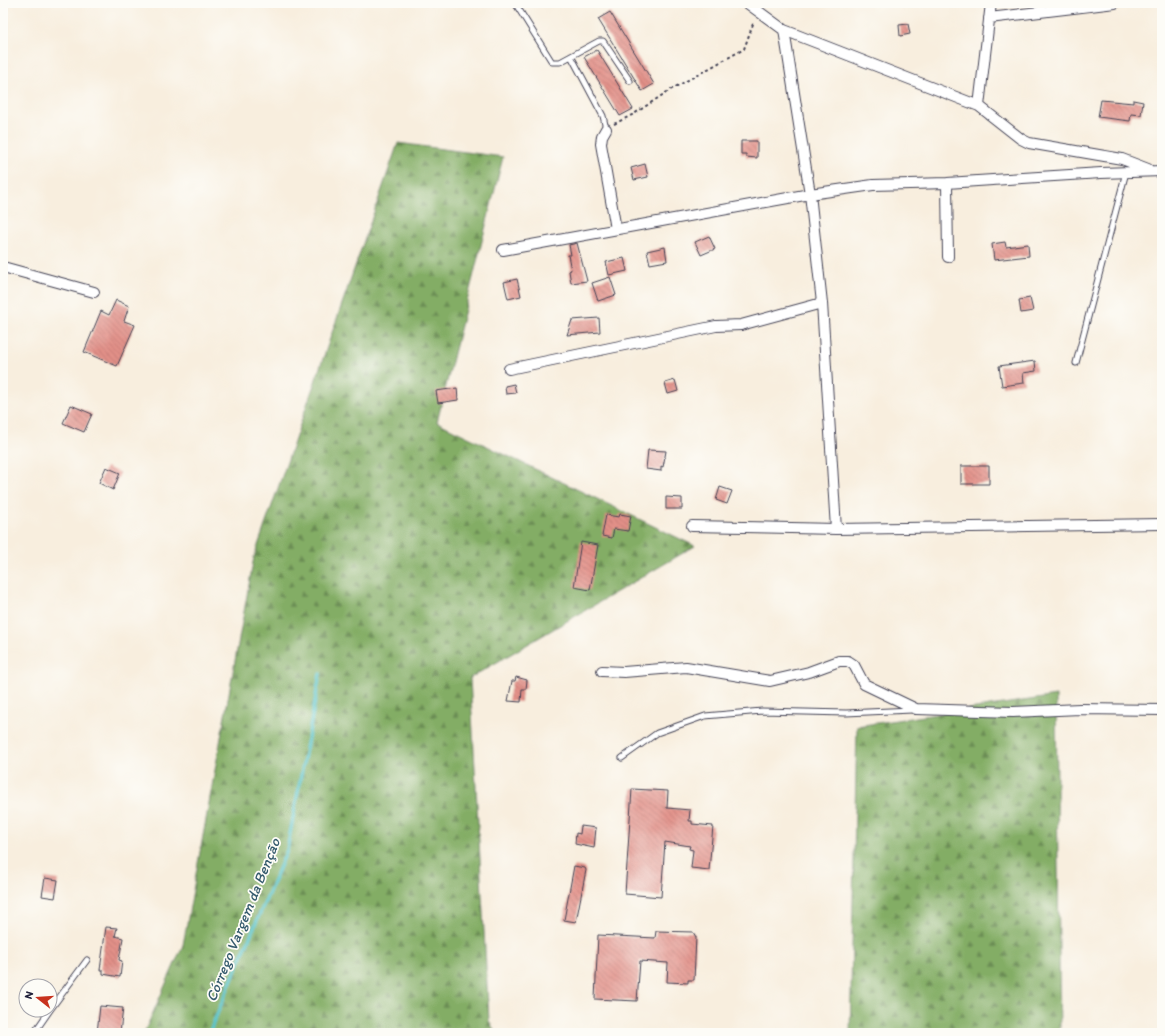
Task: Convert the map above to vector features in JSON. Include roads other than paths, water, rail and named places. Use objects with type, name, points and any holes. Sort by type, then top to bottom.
[{"type":"street","points":[[747,3],[784,30],[979,106],[1028,143],[1122,160],[1158,171]]},
{"type":"street","points":[[979,106],[991,3]]},
{"type":"street","points":[[989,18],[1115,3]]},
{"type":"street","points":[[784,30],[810,194],[822,303],[836,529]]},
{"type":"street","points":[[606,129],[602,136],[601,144],[616,228]]},
{"type":"street","points":[[503,250],[616,228],[810,194],[873,185],[948,183],[1158,171]]},
{"type":"street","points":[[948,183],[948,257]]},
{"type":"street","points":[[3,267],[94,292]]},
{"type":"street","points":[[509,369],[716,326],[741,325],[822,303]]},
{"type":"street","points":[[692,526],[836,529],[1162,524]]},
{"type":"street","points":[[602,671],[624,672],[686,667],[770,681],[809,672],[838,661],[848,662],[858,669],[864,684],[916,709],[1013,712],[1080,709],[1162,710]]},
{"type":"lane","points":[[515,3],[552,62],[560,62],[599,41],[603,41],[630,81]]},
{"type":"lane","points":[[571,56],[603,116],[606,129]]},
{"type":"lane","points":[[1076,363],[1126,172]]},
{"type":"lane","points":[[622,758],[657,733],[705,716],[762,711],[846,713],[916,709]]},
{"type":"lane","points":[[58,999],[87,960]]},
{"type":"lane","points":[[34,1033],[44,1018]]},
{"type":"waterway","name":"Córrego Vargem da Benção","points":[[209,1033],[287,850],[320,674]]}]
